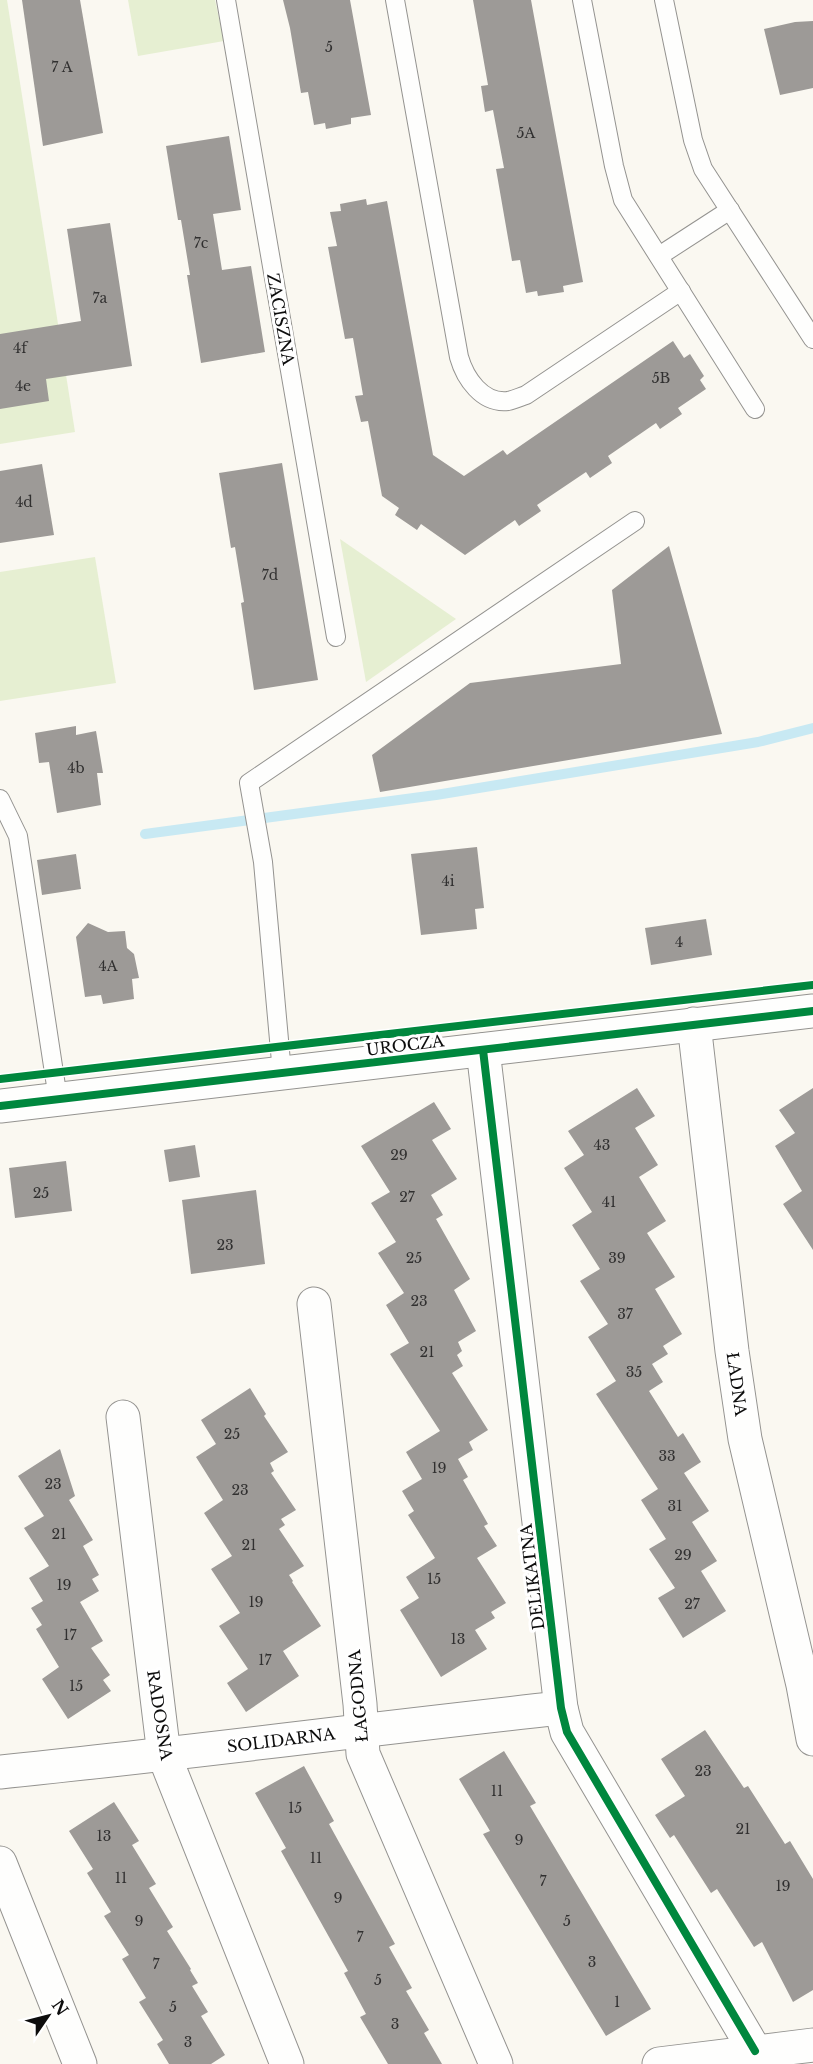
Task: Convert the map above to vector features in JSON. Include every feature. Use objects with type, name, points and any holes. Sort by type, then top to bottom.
[{"type":"street","name":"UROCZA","points":[[0,1106],[813,1011]]},
{"type":"street","name":"ŁADNA","points":[[694,1024],[732,1351],[745,1439],[808,1684],[813,1739]]},
{"type":"street","name":"DELIKATNA","points":[[483,1050],[561,1708],[567,1732],[755,2051]]},
{"type":"street","name":"ŁAGODNA","points":[[314,1304],[363,1754],[496,2064]]},
{"type":"street","name":"RADOSNA","points":[[123,1417],[164,1755],[287,2064]]},
{"type":"street","name":"SOLIDARNA","points":[[0,1772],[561,1708]]},
{"type":"street","points":[[0,1863],[80,2064]]},
{"type":"street","points":[[659,2064],[813,2045]]},
{"type":"lane","name":"ZACISZNA","points":[[226,0],[336,637]]},
{"type":"lane","points":[[395,0],[459,357],[463,372],[472,384],[483,394],[495,400],[508,401],[526,395],[681,291]]},
{"type":"lane","points":[[582,0],[614,166],[623,200],[755,409]]},
{"type":"lane","points":[[664,0],[693,140],[703,170],[813,339]]},
{"type":"lane","points":[[659,256],[730,210]]},
{"type":"lane","points":[[282,1073],[263,862],[249,783],[635,521]]},
{"type":"lane","points":[[0,799],[18,836],[58,1099]]},
{"type":"green space","points":[[0,0],[7,0],[75,432],[0,444]]},
{"type":"green space","points":[[128,0],[215,0],[224,41],[138,56]]},
{"type":"green space","points":[[340,539],[456,619],[366,682]]},
{"type":"green space","points":[[95,557],[116,683],[0,701],[0,572]]},
{"type":"building","points":[[22,0],[80,0],[103,133],[43,146]]},
{"type":"building","points":[[283,0],[350,0],[371,115],[351,118],[351,124],[326,129],[325,123],[314,125],[308,92],[301,93]]},
{"type":"building","points":[[473,0],[531,0],[583,282],[563,286],[564,292],[538,296],[537,291],[526,293],[520,260],[512,261],[496,169],[504,168],[493,110],[485,112],[481,86],[488,85]]},
{"type":"building","points":[[813,21],[813,88],[780,95],[764,29],[795,22]]},
{"type":"building","points":[[229,136],[241,210],[213,214],[222,270],[251,266],[265,352],[201,363],[187,275],[190,275],[166,146]]},
{"type":"building","points":[[366,199],[367,205],[387,201],[433,455],[464,476],[503,450],[507,455],[673,341],[684,358],[690,354],[704,376],[700,380],[706,389],[678,408],[682,414],[660,429],[656,423],[608,456],[612,463],[590,478],[586,472],[537,505],[541,511],[519,526],[515,520],[465,555],[421,524],[417,530],[395,515],[399,508],[382,496],[368,421],[361,422],[355,396],[363,395],[353,338],[345,339],[328,247],[337,246],[330,212],[341,211],[340,204]]},
{"type":"building","points":[[110,223],[132,366],[46,379],[49,401],[0,409],[0,334],[81,321],[67,229]]},
{"type":"building","points":[[282,463],[318,680],[254,690],[241,603],[244,602],[235,547],[231,548],[219,473]]},
{"type":"building","points":[[42,464],[54,535],[0,543],[0,471]]},
{"type":"building","points":[[669,546],[722,734],[380,792],[372,755],[470,683],[621,664],[612,590]]},
{"type":"building","points":[[76,726],[76,735],[96,731],[103,773],[97,773],[101,805],[57,813],[49,762],[39,763],[35,733]]},
{"type":"building","points":[[477,847],[484,908],[475,909],[477,929],[421,935],[411,854]]},
{"type":"building","points":[[76,854],[81,889],[42,895],[37,860]]},
{"type":"building","points":[[706,919],[712,955],[651,965],[645,928]]},
{"type":"building","points":[[88,923],[108,932],[125,931],[127,948],[134,954],[139,978],[132,979],[134,999],[103,1004],[101,995],[85,997],[76,937]]},
{"type":"building","points":[[637,1088],[655,1116],[635,1128],[658,1165],[639,1177],[666,1221],[647,1233],[675,1277],[655,1289],[682,1334],[663,1346],[668,1354],[652,1364],[663,1382],[649,1391],[678,1437],[683,1433],[701,1462],[684,1473],[709,1511],[692,1522],[717,1561],[701,1571],[726,1611],[683,1638],[658,1598],[675,1588],[649,1549],[666,1539],[641,1500],[658,1489],[596,1394],[616,1381],[588,1337],[608,1324],[580,1281],[600,1269],[572,1225],[592,1212],[564,1168],[584,1155],[568,1131]]},
{"type":"building","points":[[813,1088],[813,1250],[783,1204],[802,1191],[775,1146],[795,1133],[779,1110]]},
{"type":"building","points":[[434,1102],[451,1129],[432,1140],[457,1179],[431,1195],[443,1215],[436,1219],[470,1279],[454,1290],[476,1331],[458,1342],[462,1351],[457,1355],[463,1366],[452,1373],[488,1430],[469,1442],[473,1450],[458,1459],[468,1477],[463,1480],[488,1524],[484,1526],[497,1546],[477,1558],[506,1603],[491,1612],[495,1618],[475,1630],[487,1649],[441,1677],[400,1610],[419,1598],[406,1577],[435,1558],[408,1515],[414,1511],[402,1491],[422,1479],[406,1452],[440,1431],[390,1354],[409,1343],[386,1305],[404,1293],[378,1253],[396,1242],[371,1203],[390,1192],[361,1146]]},
{"type":"building","points":[[195,1145],[200,1177],[169,1182],[164,1150]]},
{"type":"building","points":[[66,1161],[72,1211],[15,1218],[9,1168]]},
{"type":"building","points":[[256,1190],[265,1264],[191,1274],[182,1200]]},
{"type":"building","points":[[250,1388],[266,1414],[264,1416],[288,1452],[270,1463],[274,1471],[271,1473],[296,1510],[281,1519],[285,1525],[279,1529],[304,1566],[289,1575],[292,1582],[321,1626],[283,1651],[299,1676],[246,1712],[227,1683],[248,1669],[219,1626],[240,1613],[211,1569],[232,1556],[204,1513],[223,1500],[196,1457],[216,1444],[201,1420]]},
{"type":"building","points":[[60,1449],[75,1496],[69,1500],[93,1540],[83,1546],[99,1575],[92,1579],[99,1591],[80,1602],[103,1641],[91,1648],[110,1675],[103,1680],[111,1691],[68,1719],[42,1679],[59,1667],[36,1629],[42,1625],[31,1608],[43,1601],[29,1578],[49,1566],[24,1528],[44,1516],[18,1476]]},
{"type":"building","points":[[705,1730],[744,1788],[748,1786],[785,1844],[790,1841],[813,1879],[813,1990],[793,2002],[762,1942],[754,1947],[717,1889],[711,1893],[674,1835],[670,1838],[655,1815],[685,1796],[661,1759]]},
{"type":"building","points":[[504,1751],[536,1803],[530,1806],[651,2009],[606,2036],[483,1834],[490,1831],[459,1779]]},
{"type":"building","points":[[304,1766],[334,1821],[329,1824],[395,1944],[389,1947],[412,1988],[406,1991],[429,2030],[424,2033],[442,2064],[388,2064],[360,2017],[366,2014],[344,1973],[348,1971],[281,1851],[286,1848],[255,1793]]},
{"type":"building","points":[[114,1802],[139,1841],[132,1845],[156,1884],[149,1888],[173,1927],[167,1931],[198,1983],[192,1986],[208,2012],[201,2016],[225,2055],[211,2064],[169,2064],[157,2044],[163,2040],[139,2002],[146,1998],[122,1959],[129,1955],[104,1916],[111,1912],[87,1873],[93,1869],[69,1831]]},
{"type":"waterway","points":[[145,834],[436,795],[758,742],[813,728]]},
{"type":"cycle path","points":[[0,1079],[813,985]]},
{"type":"cycle path","points":[[0,1106],[813,1011]]},
{"type":"cycle path","points":[[483,1050],[561,1708],[567,1732],[755,2051]]}]
